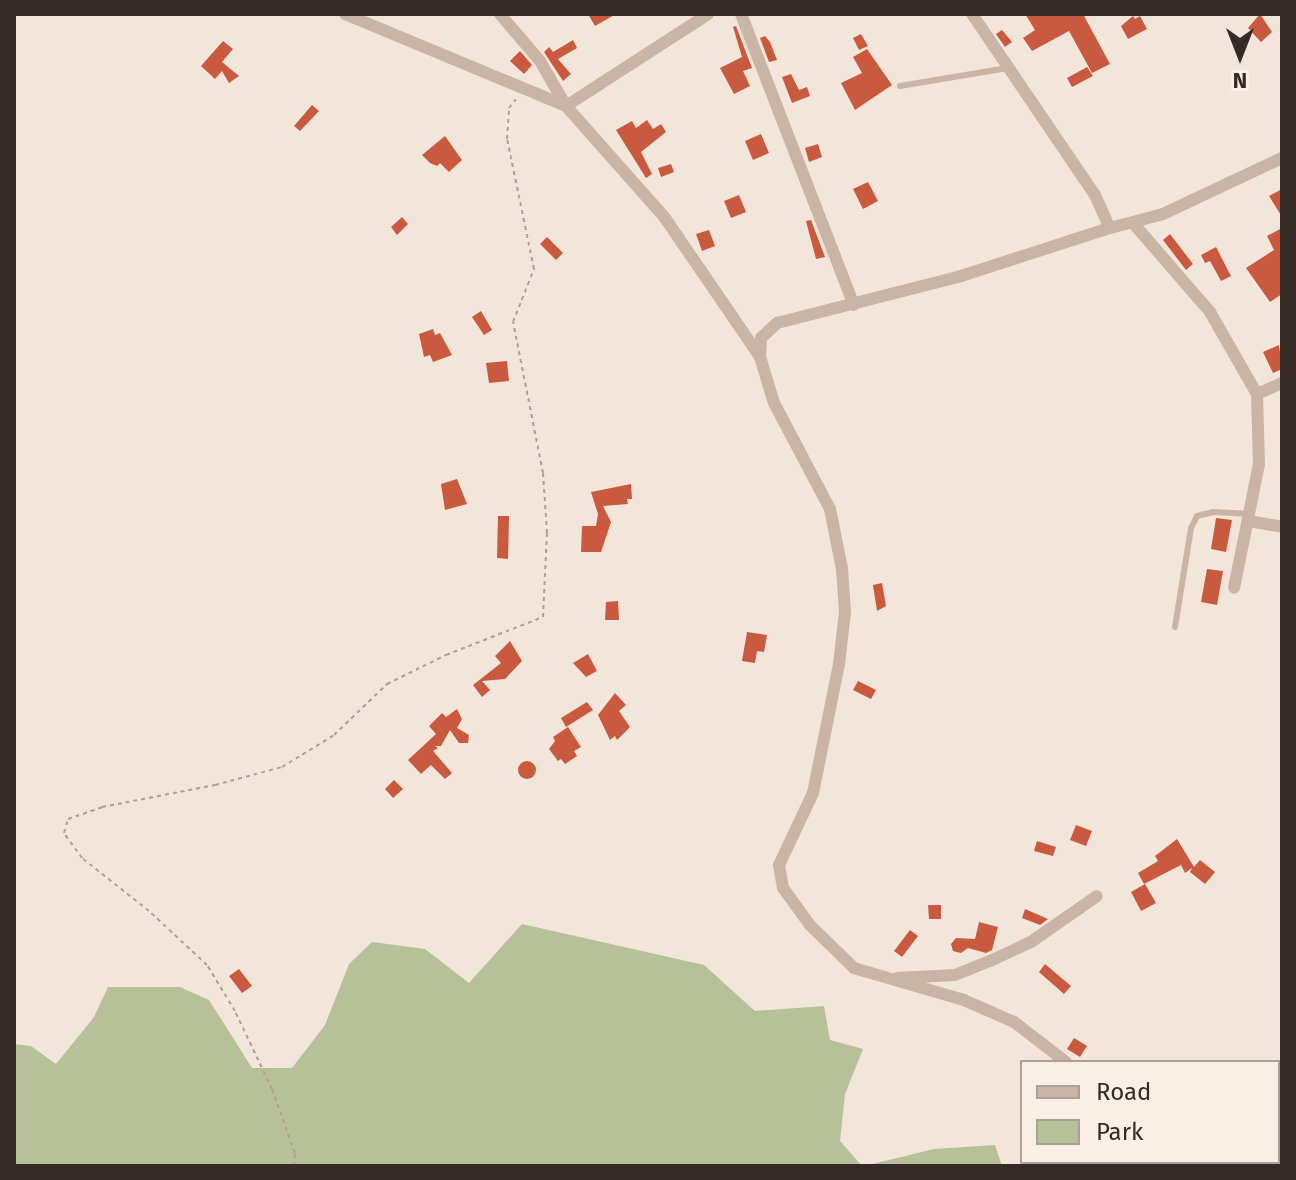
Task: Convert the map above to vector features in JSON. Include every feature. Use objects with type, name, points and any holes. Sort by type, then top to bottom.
[{"type":"street","points":[[345,14],[566,106]]},
{"type":"street","points":[[500,14],[540,61],[566,106],[665,218],[760,357],[774,403],[830,509],[842,569],[845,612],[839,664],[813,793],[779,865],[783,888],[810,925],[854,968],[964,1000],[1014,1022],[1063,1060]]},
{"type":"street","points":[[566,106],[708,14]]},
{"type":"street","points":[[741,14],[854,305]]},
{"type":"street","points":[[972,14],[1095,195],[1110,228]]},
{"type":"street","points":[[760,357],[761,338],[777,323],[961,276],[1163,214],[1282,158]]},
{"type":"street","points":[[1133,223],[1210,312],[1257,394],[1259,464],[1234,588]]},
{"type":"street","points":[[1257,394],[1282,383]]},
{"type":"street","points":[[1250,517],[1282,527]]},
{"type":"street","points":[[890,978],[955,975],[1031,942],[1097,896]]},
{"type":"street","points":[[955,975],[964,1000]]},
{"type":"lane","points":[[900,86],[1011,68]]},
{"type":"lane","points":[[1175,627],[1191,528],[1197,516],[1213,512],[1250,517]]},
{"type":"path","points":[[294,1166],[295,1153],[272,1089],[235,1011],[207,965],[149,911],[82,858],[64,833],[68,819],[102,807],[215,785],[282,767],[334,735],[387,684],[446,655],[543,617],[547,533],[543,473],[513,322],[534,269],[507,139],[509,108],[525,89]]},
{"type":"green space","points":[[522,924],[704,965],[755,1011],[824,1006],[830,1040],[863,1049],[845,1094],[840,1141],[862,1166],[14,1166],[14,1044],[31,1046],[56,1064],[94,1017],[108,987],[180,987],[209,1000],[252,1068],[292,1068],[325,1025],[349,964],[372,942],[425,949],[469,983]]},
{"type":"green space","points":[[995,1145],[1002,1166],[864,1166],[934,1149]]},
{"type":"building","points":[[588,14],[616,14],[595,26]]},
{"type":"building","points":[[1025,14],[1083,14],[1110,64],[1092,73],[1069,31],[1032,51],[1023,38],[1035,30]]},
{"type":"building","points":[[1260,14],[1272,32],[1261,42],[1248,28]]},
{"type":"building","points":[[1133,16],[1135,19],[1140,16],[1147,29],[1128,39],[1121,26]]},
{"type":"building","points":[[736,26],[752,68],[743,71],[750,86],[734,94],[720,68],[742,57],[733,27]]},
{"type":"building","points":[[1002,30],[1012,42],[1005,47],[996,34]]},
{"type":"building","points":[[861,34],[868,46],[859,50],[853,38]]},
{"type":"building","points":[[765,36],[777,60],[769,62],[760,38]]},
{"type":"building","points":[[573,40],[577,48],[558,59],[571,74],[563,81],[544,52],[549,47],[553,52]]},
{"type":"building","points":[[223,41],[233,49],[222,62],[239,76],[229,83],[222,71],[215,79],[201,66]]},
{"type":"building","points":[[867,49],[892,85],[855,110],[841,83],[862,73],[853,57]]},
{"type":"building","points":[[520,51],[532,65],[524,74],[510,61]]},
{"type":"building","points":[[1087,67],[1093,76],[1072,87],[1067,78]]},
{"type":"building","points":[[791,74],[799,90],[807,87],[810,96],[792,103],[782,77]]},
{"type":"building","points":[[312,105],[319,111],[300,131],[294,126]]},
{"type":"building","points":[[647,120],[653,129],[661,124],[666,132],[641,152],[652,174],[646,178],[616,130],[632,121],[636,128]]},
{"type":"building","points":[[761,134],[769,153],[753,160],[745,141]]},
{"type":"building","points":[[445,136],[462,160],[449,172],[440,163],[437,166],[430,163],[422,155]]},
{"type":"building","points":[[818,144],[822,157],[809,162],[805,148]]},
{"type":"building","points":[[671,164],[674,172],[661,177],[658,168]]},
{"type":"building","points":[[868,182],[878,201],[863,209],[853,189]]},
{"type":"building","points":[[1282,189],[1282,217],[1269,196]]},
{"type":"building","points":[[739,195],[746,212],[731,218],[724,201]]},
{"type":"building","points":[[402,217],[408,224],[397,235],[391,227]]},
{"type":"building","points":[[811,220],[825,257],[816,259],[806,221]]},
{"type":"building","points":[[1282,228],[1282,294],[1270,302],[1246,268],[1274,250],[1267,236]]},
{"type":"building","points":[[709,230],[715,246],[702,251],[696,234]]},
{"type":"building","points":[[1170,234],[1193,264],[1186,270],[1163,240]]},
{"type":"building","points":[[547,237],[563,253],[556,260],[540,244]]},
{"type":"building","points":[[1216,247],[1231,276],[1221,281],[1210,261],[1205,263],[1201,255]]},
{"type":"building","points":[[481,311],[492,330],[484,335],[472,317]]},
{"type":"building","points":[[433,329],[435,335],[440,333],[452,355],[433,362],[430,355],[424,357],[419,334]]},
{"type":"building","points":[[1279,345],[1282,369],[1273,373],[1263,352]]},
{"type":"building","points":[[507,361],[509,381],[489,383],[486,363]]},
{"type":"building","points":[[457,479],[467,504],[445,510],[441,484]]},
{"type":"building","points":[[631,484],[632,499],[627,499],[628,504],[603,506],[611,522],[601,552],[581,552],[582,526],[596,526],[598,514],[591,492]]},
{"type":"building","points":[[498,516],[509,516],[508,559],[497,558]]},
{"type":"building","points":[[1216,518],[1232,520],[1226,552],[1211,549]]},
{"type":"building","points":[[1207,569],[1223,571],[1217,605],[1201,602]]},
{"type":"building","points":[[882,583],[886,606],[877,611],[873,585]]},
{"type":"building","points":[[618,601],[619,620],[605,620],[606,602]]},
{"type":"building","points":[[747,632],[767,635],[764,652],[757,651],[755,663],[742,661]]},
{"type":"building","points":[[510,641],[522,661],[505,679],[482,681],[490,690],[482,697],[473,685],[501,663],[495,656]]},
{"type":"building","points":[[588,654],[597,671],[586,677],[573,663]]},
{"type":"building","points":[[858,681],[876,690],[871,699],[853,690]]},
{"type":"building","points":[[615,693],[626,705],[619,711],[630,727],[617,740],[615,736],[610,740],[598,715]]},
{"type":"building","points":[[587,702],[593,710],[566,727],[561,718]]},
{"type":"building","points":[[457,709],[462,719],[457,728],[469,735],[468,743],[459,743],[450,730],[441,746],[435,746],[438,748],[433,751],[452,773],[445,779],[431,765],[421,774],[408,760],[436,734],[429,726],[442,713],[446,717]]},
{"type":"building","points":[[568,727],[581,747],[574,751],[577,756],[565,764],[561,759],[558,761],[549,749],[555,741],[553,737]]},
{"type":"building","points":[[527,761],[536,770],[527,779],[518,770]]},
{"type":"building","points":[[394,780],[403,789],[393,798],[385,789]]},
{"type":"building","points":[[1076,825],[1092,831],[1086,846],[1070,840]]},
{"type":"building","points":[[1177,839],[1194,867],[1200,860],[1215,872],[1205,884],[1190,872],[1192,868],[1185,873],[1181,865],[1144,884],[1138,873],[1158,861],[1155,856]]},
{"type":"building","points":[[1037,841],[1056,847],[1053,856],[1034,851]]},
{"type":"building","points":[[1145,884],[1156,903],[1141,911],[1131,892]]},
{"type":"building","points":[[928,905],[941,905],[941,919],[929,919]]},
{"type":"building","points":[[1025,909],[1048,919],[1040,925],[1022,918]]},
{"type":"building","points":[[979,922],[998,927],[992,950],[986,953],[968,948],[961,953],[953,951],[951,944],[956,938],[975,939]]},
{"type":"building","points":[[910,930],[918,936],[902,957],[894,951]]},
{"type":"building","points":[[1045,964],[1071,986],[1064,994],[1039,972]]},
{"type":"building","points":[[239,969],[252,986],[242,993],[229,976]]},
{"type":"building","points":[[1074,1038],[1087,1046],[1080,1057],[1067,1049]]}]
